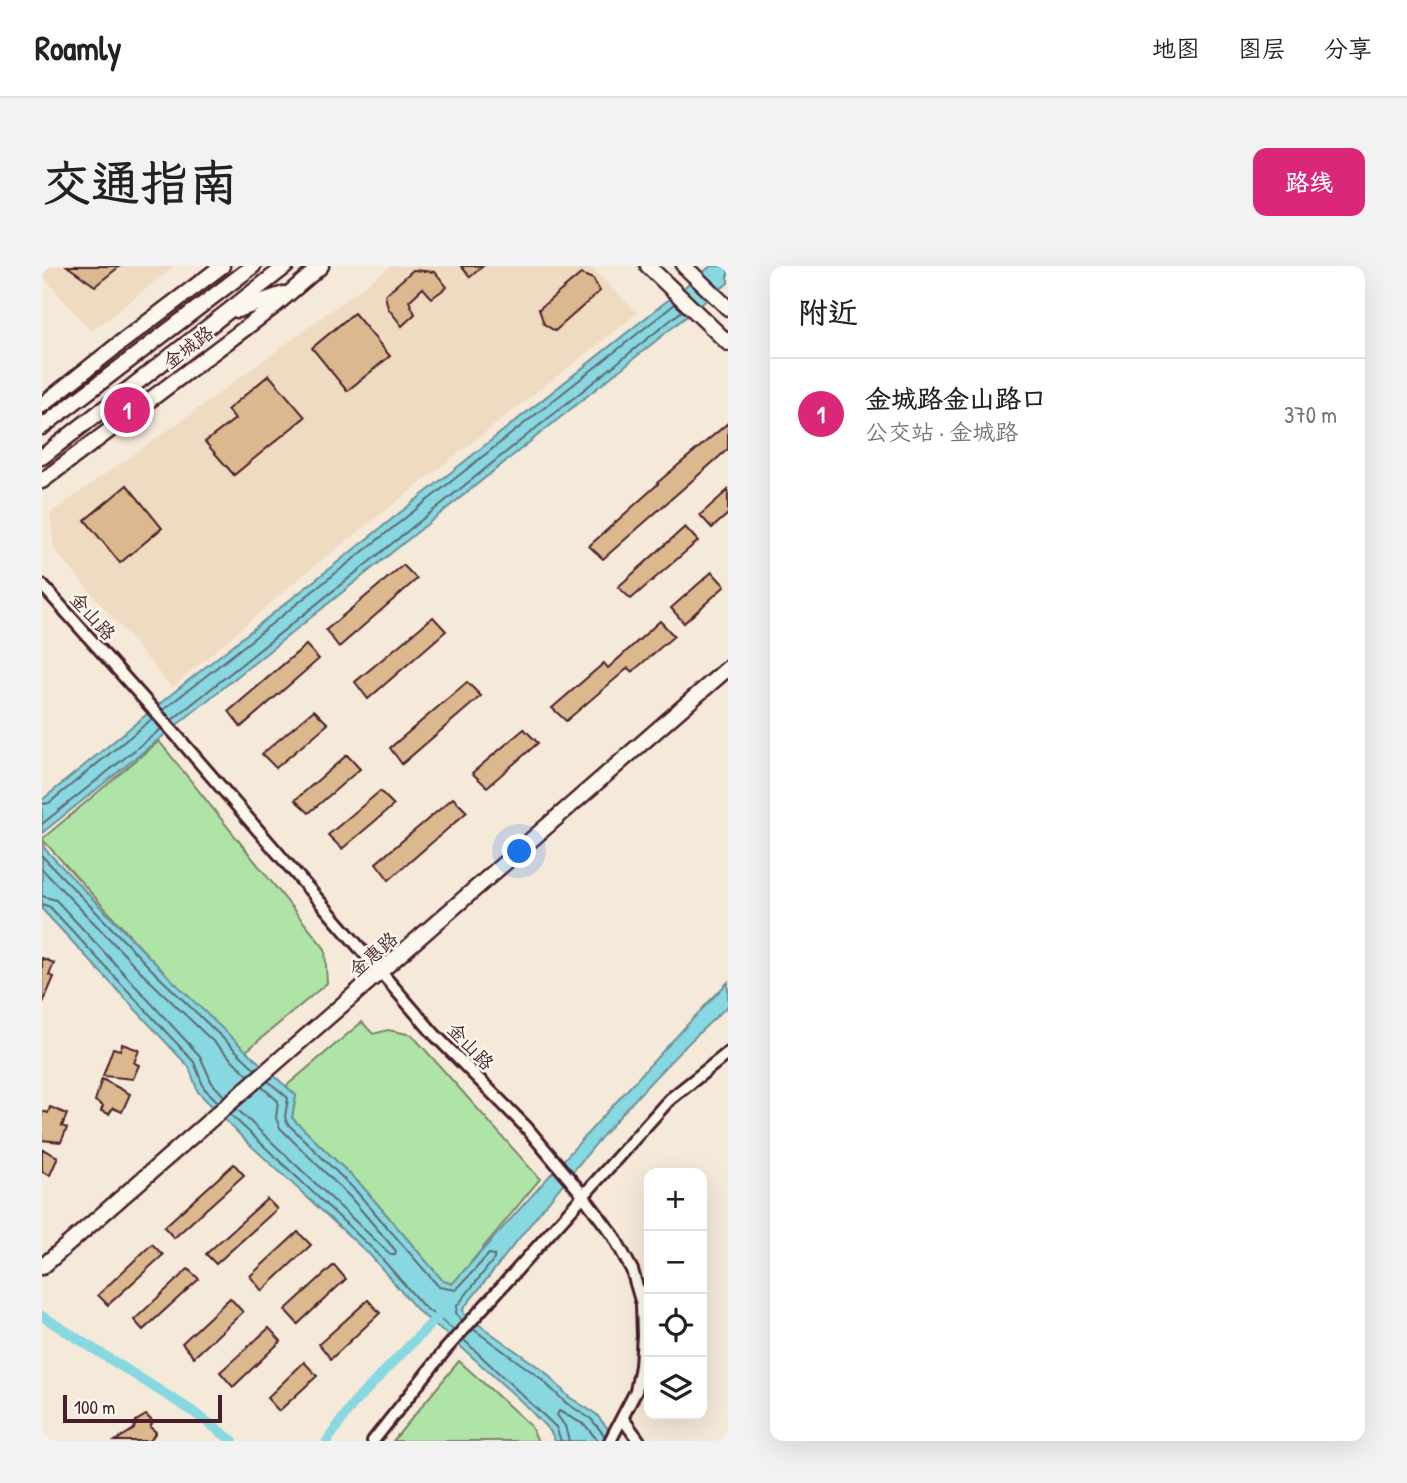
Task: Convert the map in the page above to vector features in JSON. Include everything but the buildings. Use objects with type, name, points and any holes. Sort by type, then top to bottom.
[{"type":"main road","points":[[42,405],[222,266]]},
{"type":"main road","name":"金城路","points":[[42,427],[253,266]]},
{"type":"main road","name":"金城路","points":[[42,457],[286,266]]},
{"type":"main road","name":"金城路","points":[[42,481],[272,308],[321,266]]},
{"type":"main road","points":[[648,266],[728,343]]},
{"type":"main road","points":[[684,266],[728,308]]},
{"type":"main road","points":[[225,313],[290,292]]},
{"type":"main road","points":[[118,344],[196,309]]},
{"type":"main road","name":"金惠路","points":[[42,1267],[728,668]]},
{"type":"street","name":"金山路","points":[[42,585],[176,735],[434,1034],[526,1127],[613,1235],[632,1270],[642,1304],[641,1366],[636,1391],[610,1441]]},
{"type":"street","points":[[373,1441],[446,1349],[485,1307],[581,1192],[669,1100],[728,1053]]},
{"type":"street","points":[[621,1423],[639,1441]]},
{"type":"shaded area","points":[[42,266],[175,266],[91,332],[42,275]]},
{"type":"shaded area","points":[[391,266],[589,266],[638,313],[308,571],[172,688],[54,549],[50,513],[185,418]]},
{"type":"green space","points":[[159,741],[325,949],[327,983],[245,1052],[160,969],[42,839]]},
{"type":"green space","points":[[362,1022],[373,1034],[388,1030],[412,1035],[540,1179],[453,1284],[443,1281],[362,1186],[292,1118],[296,1096],[285,1087]]},
{"type":"green space","points":[[459,1361],[530,1425],[538,1441],[393,1441]]},
{"type":"water","points":[[711,266],[728,266],[728,283],[42,833],[42,800]]},
{"type":"water","points":[[42,840],[45,849],[106,913],[231,1036],[296,1095],[292,1118],[362,1186],[443,1281],[452,1284],[728,982],[728,1006],[691,1040],[622,1114],[463,1309],[464,1314],[544,1371],[569,1397],[596,1414],[618,1441],[555,1441],[551,1432],[521,1401],[419,1312],[371,1256],[246,1141],[198,1092],[189,1067],[42,909]]},
{"type":"waterway","points":[[327,1441],[353,1404],[441,1313]]},
{"type":"waterway","points":[[42,1316],[192,1411],[233,1441]]},
{"type":"place","name":"金城路金山路口","points":[[127,410]]}]
